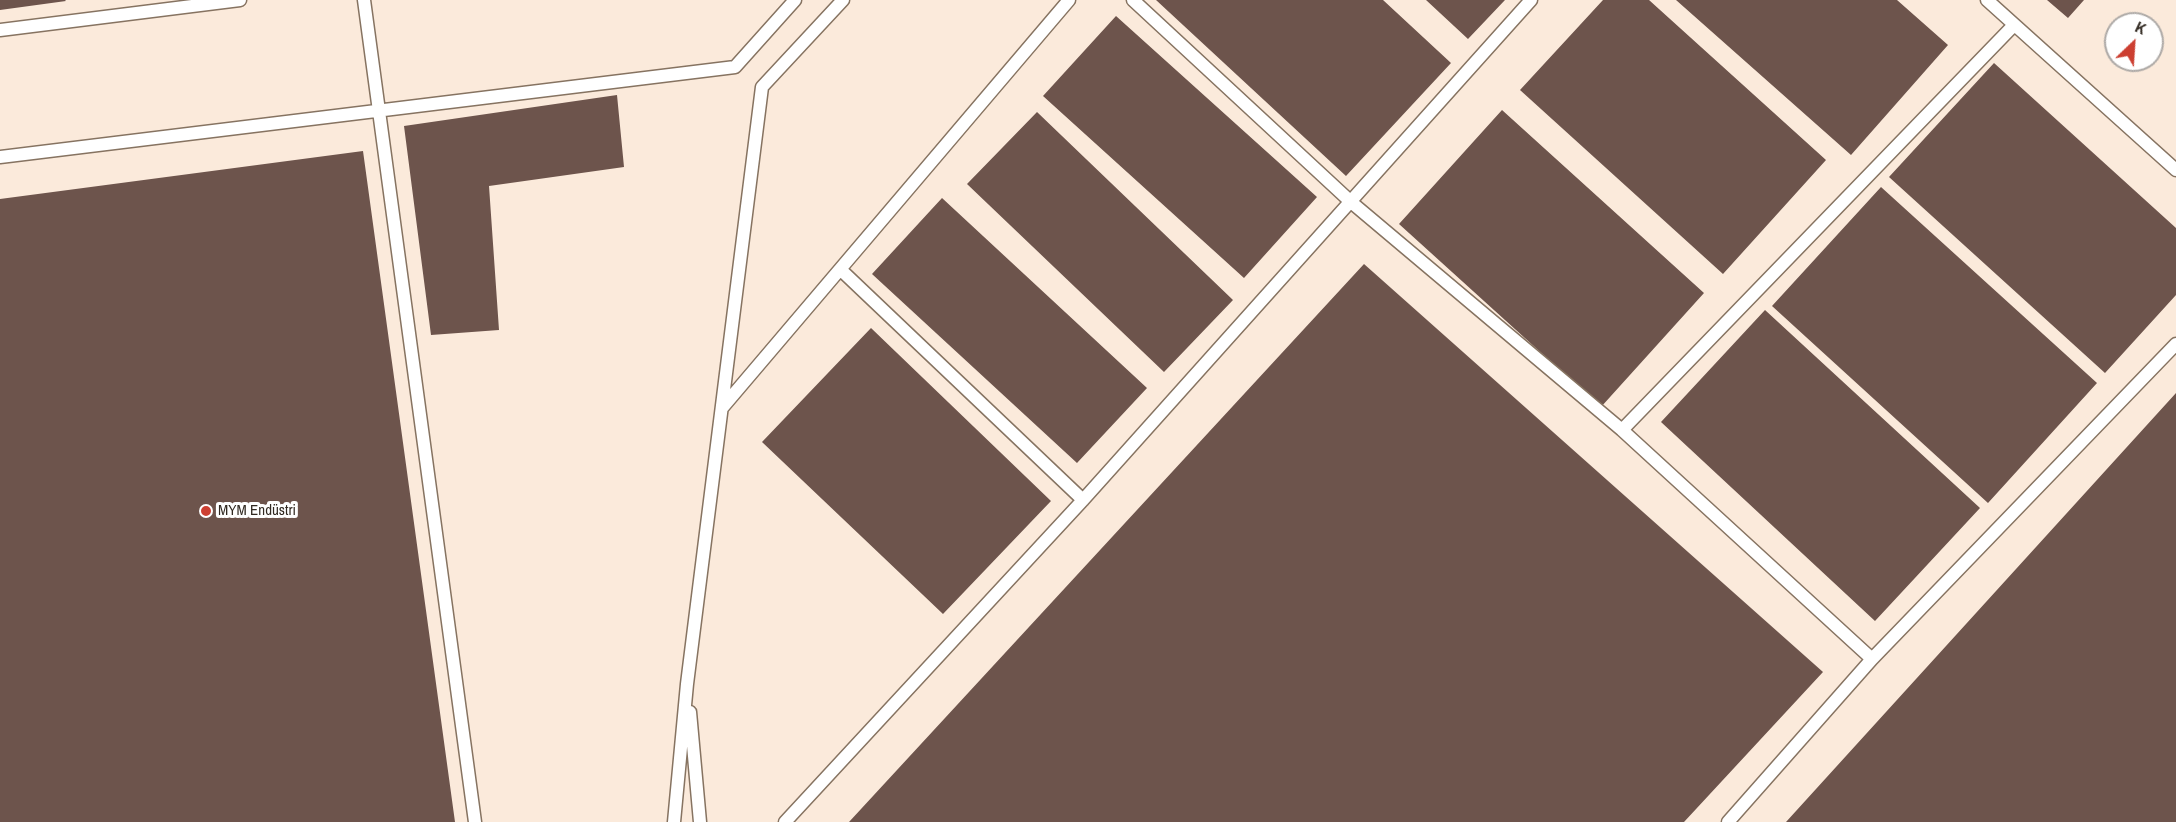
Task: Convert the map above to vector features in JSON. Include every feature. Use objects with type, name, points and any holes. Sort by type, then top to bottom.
[{"type":"lane","points":[[0,30],[240,0]]},
{"type":"lane","points":[[364,0],[475,822]]},
{"type":"lane","points":[[0,157],[735,68],[795,0]]},
{"type":"lane","points":[[674,822],[687,684],[762,87],[843,0]]},
{"type":"lane","points":[[722,408],[1069,0]]},
{"type":"lane","points":[[1133,0],[1351,202],[1622,430],[1872,659]]},
{"type":"lane","points":[[785,822],[1083,500],[1531,0]]},
{"type":"lane","points":[[1987,0],[2176,171]]},
{"type":"lane","points":[[1622,430],[2014,25]]},
{"type":"lane","points":[[841,270],[1083,500]]},
{"type":"lane","points":[[1728,822],[1872,659],[2176,344]]},
{"type":"lane","points":[[687,684],[700,822]]},
{"type":"shaded area","points":[[0,0],[2176,0],[2176,822],[0,822]]},
{"type":"building","points":[[0,0],[65,0],[66,1],[0,10]]},
{"type":"building","points":[[1156,0],[1383,0],[1451,63],[1346,176]]},
{"type":"building","points":[[1426,0],[1505,0],[1468,39]]},
{"type":"building","points":[[1603,0],[1649,0],[1826,160],[1723,274],[1520,90]]},
{"type":"building","points":[[1676,0],[1897,0],[1948,45],[1851,155]]},
{"type":"building","points":[[2047,0],[2084,0],[2068,18]]},
{"type":"building","points":[[1116,16],[1317,197],[1244,278],[1043,96]]},
{"type":"building","points":[[1994,63],[2176,228],[2176,295],[2105,373],[1889,177]]},
{"type":"building","points":[[617,95],[624,167],[489,186],[499,330],[431,335],[404,126]]},
{"type":"building","points":[[1502,110],[1704,293],[1601,407],[1399,224]]},
{"type":"building","points":[[1037,112],[1233,300],[1164,372],[967,184]]},
{"type":"building","name":"MYM Endüstri","points":[[363,151],[455,822],[0,822],[0,199]]},
{"type":"building","points":[[1881,187],[2097,383],[1988,503],[1772,306]]},
{"type":"building","points":[[942,198],[1147,388],[1077,463],[872,274]]},
{"type":"building","points":[[1364,264],[1823,672],[1684,822],[849,822]]},
{"type":"building","points":[[1765,310],[1980,508],[1875,621],[1661,422]]},
{"type":"building","points":[[871,328],[1051,501],[943,614],[762,442]]},
{"type":"building","points":[[2176,393],[2176,822],[1786,822]]},
{"type":"place","name":"MYM Endüstri","points":[[206,511]]}]
